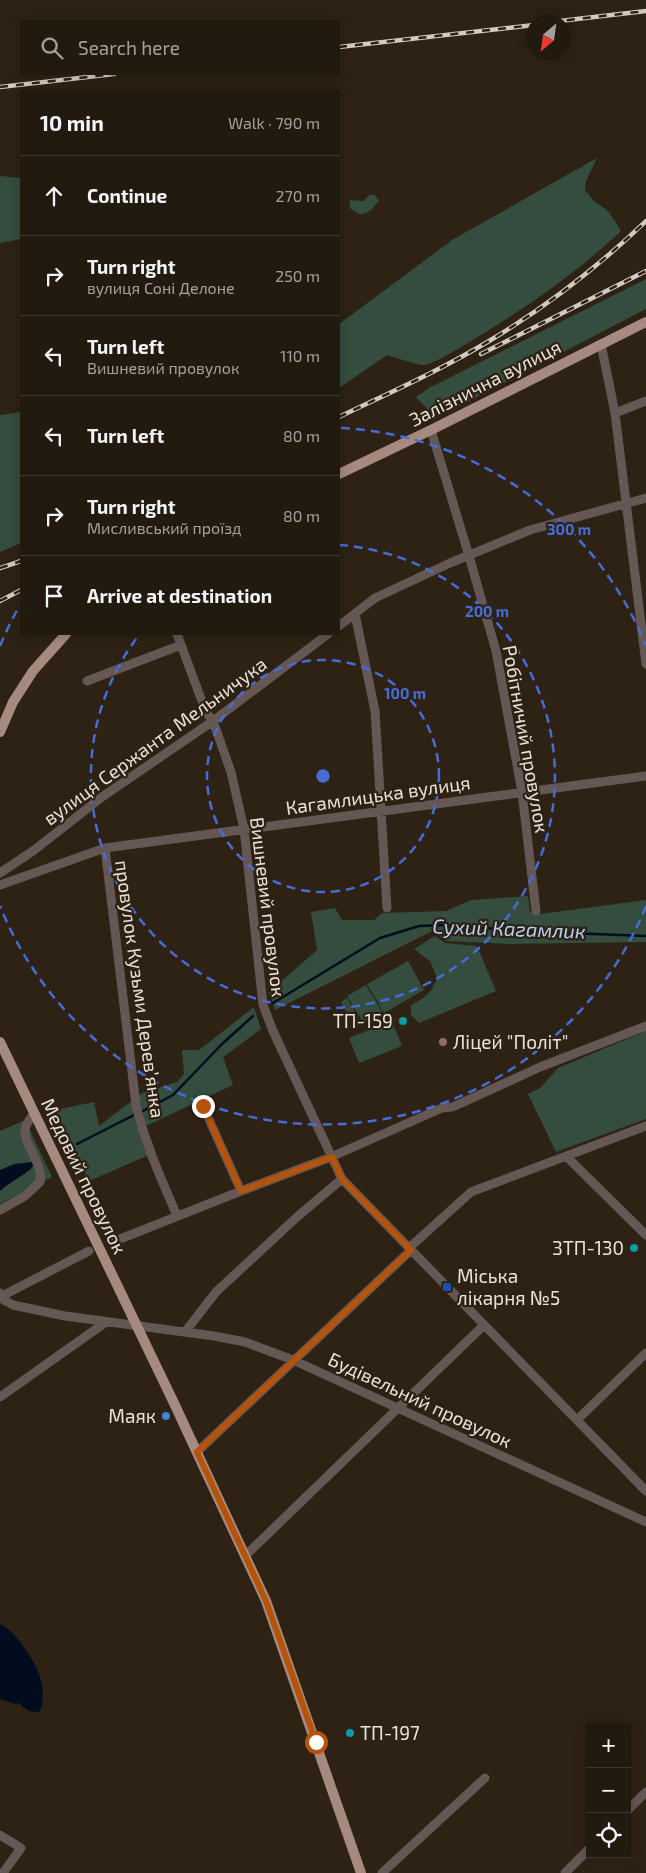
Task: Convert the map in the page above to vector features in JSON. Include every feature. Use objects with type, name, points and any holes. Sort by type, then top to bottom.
[{"type":"main road","name":"Залізнична вулиця","points":[[340,474],[646,322]]},
{"type":"main road","points":[[0,732],[13,702],[33,671],[65,635]]},
{"type":"main road","name":"Медовий провулок","points":[[0,1042],[246,1555],[266,1601],[362,1873]]},
{"type":"street","points":[[601,344],[615,413],[646,664]]},
{"type":"street","points":[[615,413],[646,401]]},
{"type":"street","name":"Робітничий провулок","points":[[431,430],[496,651],[522,792],[536,911]]},
{"type":"street","points":[[340,625],[375,598],[530,530],[646,498]]},
{"type":"street","points":[[355,614],[375,711],[387,908]]},
{"type":"street","name":"Вишневий провулок","points":[[177,635],[206,712],[213,721],[231,772],[244,829],[263,1005],[273,1031],[342,1179],[646,1491]]},
{"type":"street","name":"вулиця Сержанта Мельничука","points":[[0,873],[33,851],[102,797],[213,721],[327,635]]},
{"type":"street","points":[[87,681],[181,644]]},
{"type":"street","name":"Кагамлицька вулиця","points":[[0,885],[105,848],[646,776]]},
{"type":"street","name":"провулок Кузьми Деревʼянка","points":[[105,848],[136,1104],[140,1123],[152,1158],[177,1216]]},
{"type":"street","points":[[115,1241],[332,1157],[427,1114],[442,1108],[453,1107],[540,1067],[646,1026]]},
{"type":"street","points":[[203,1106],[241,1191]]},
{"type":"street","points":[[0,1210],[25,1196],[40,1182],[39,1166],[25,1135],[26,1126],[34,1113]]},
{"type":"street","points":[[197,1452],[471,1192],[646,1126]]},
{"type":"street","points":[[566,1156],[646,1235]]},
{"type":"street","points":[[185,1332],[216,1292],[297,1217],[342,1179]]},
{"type":"street","points":[[1,1295],[89,1251]]},
{"type":"street","name":"Будівельний провулок","points":[[1,1295],[4,1300],[13,1305],[65,1316],[246,1342],[293,1360],[646,1522]]},
{"type":"street","points":[[0,1397],[106,1322]]},
{"type":"street","points":[[246,1555],[484,1325]]},
{"type":"street","points":[[577,1420],[646,1352]]},
{"type":"street","points":[[382,1873],[485,1778]]},
{"type":"street","points":[[631,1807],[646,1792]]},
{"type":"street","points":[[0,1835],[21,1848],[3,1873]]},
{"type":"street","points":[[565,1873],[586,1852]]},
{"type":"green space","points":[[597,158],[586,181],[585,190],[594,201],[608,211],[620,229],[620,232],[585,263],[528,305],[446,356],[424,365],[387,355],[340,387],[340,323],[452,240]]},
{"type":"green space","points":[[0,176],[20,178],[20,239],[0,243]]},
{"type":"green space","points":[[370,195],[375,195],[379,201],[366,213],[358,214],[350,208],[350,200],[363,201]]},
{"type":"green space","points":[[646,279],[646,309],[452,410],[435,417],[416,397],[429,388]]},
{"type":"green space","points":[[20,412],[20,543],[0,552],[0,415]]},
{"type":"green space","points":[[528,896],[530,912],[540,914],[646,900],[646,942],[510,944],[446,941],[432,931],[275,1010],[269,992],[317,950],[311,912],[335,908],[342,920],[374,920],[382,913],[446,911],[471,900]]},
{"type":"green space","points":[[435,936],[445,943],[477,946],[496,991],[419,1023],[411,1015],[411,1005],[421,1000],[433,988],[437,978],[430,961],[414,949]]},
{"type":"green space","points":[[408,961],[424,990],[384,1013],[367,984]]},
{"type":"green space","points":[[366,985],[383,1013],[364,1024],[347,996]]},
{"type":"green space","points":[[347,998],[358,1017],[351,1020],[341,1002]]},
{"type":"green space","points":[[254,1007],[261,1029],[223,1057],[233,1085],[146,1126],[156,1152],[89,1181],[55,1110],[94,1102],[99,1126],[142,1093],[177,1082],[184,1074],[182,1050],[199,1050]]},
{"type":"green space","points":[[392,1021],[402,1046],[359,1063],[349,1038]]},
{"type":"green space","points":[[646,1031],[646,1119],[556,1152],[528,1094],[540,1088],[558,1068]]},
{"type":"green space","points":[[25,1120],[52,1177],[0,1204],[0,1191],[10,1182],[32,1169],[15,1164],[0,1170],[0,1131]]},
{"type":"water","points":[[35,1163],[29,1170],[0,1191],[0,1170],[15,1164]]},
{"type":"water","points":[[0,1624],[16,1637],[36,1666],[43,1692],[40,1711],[31,1711],[19,1703],[14,1704],[0,1699]]},
{"type":"waterway","name":"Сухий Кагамлик","points":[[273,1003],[380,938],[419,926],[443,925],[542,932],[646,936]]},
{"type":"waterway","name":"Сухий Кагамлик","points":[[141,1112],[173,1095],[222,1044],[253,1016]]},
{"type":"waterway","name":"Сухий Кагамлик","points":[[77,1144],[136,1114]]},
{"type":"railway","points":[[571,20],[646,11]]},
{"type":"railway","points":[[340,47],[526,26]]},
{"type":"railway","points":[[0,87],[105,75]]},
{"type":"railway","points":[[340,417],[452,362],[510,328],[571,286],[646,221]]},
{"type":"railway","points":[[481,354],[646,271]]},
{"type":"railway","points":[[0,568],[20,561]]},
{"type":"railway","points":[[0,601],[20,591]]},
{"type":"place","name":"ТП-159","points":[[403,1021]]},
{"type":"place","name":"Ліцей \"Політ\"","points":[[443,1042]]},
{"type":"place","name":"ЗТП-130","points":[[634,1248]]},
{"type":"place","name":"Міська лікарня №5","points":[[447,1287]]},
{"type":"place","name":"Маяк","points":[[166,1416]]},
{"type":"place","name":"ТП-197","points":[[350,1733]]},
{"type":"route","points":[[203,1106],[241,1191],[332,1157],[342,1179],[411,1250],[197,1452],[266,1601],[316,1742]]}]
